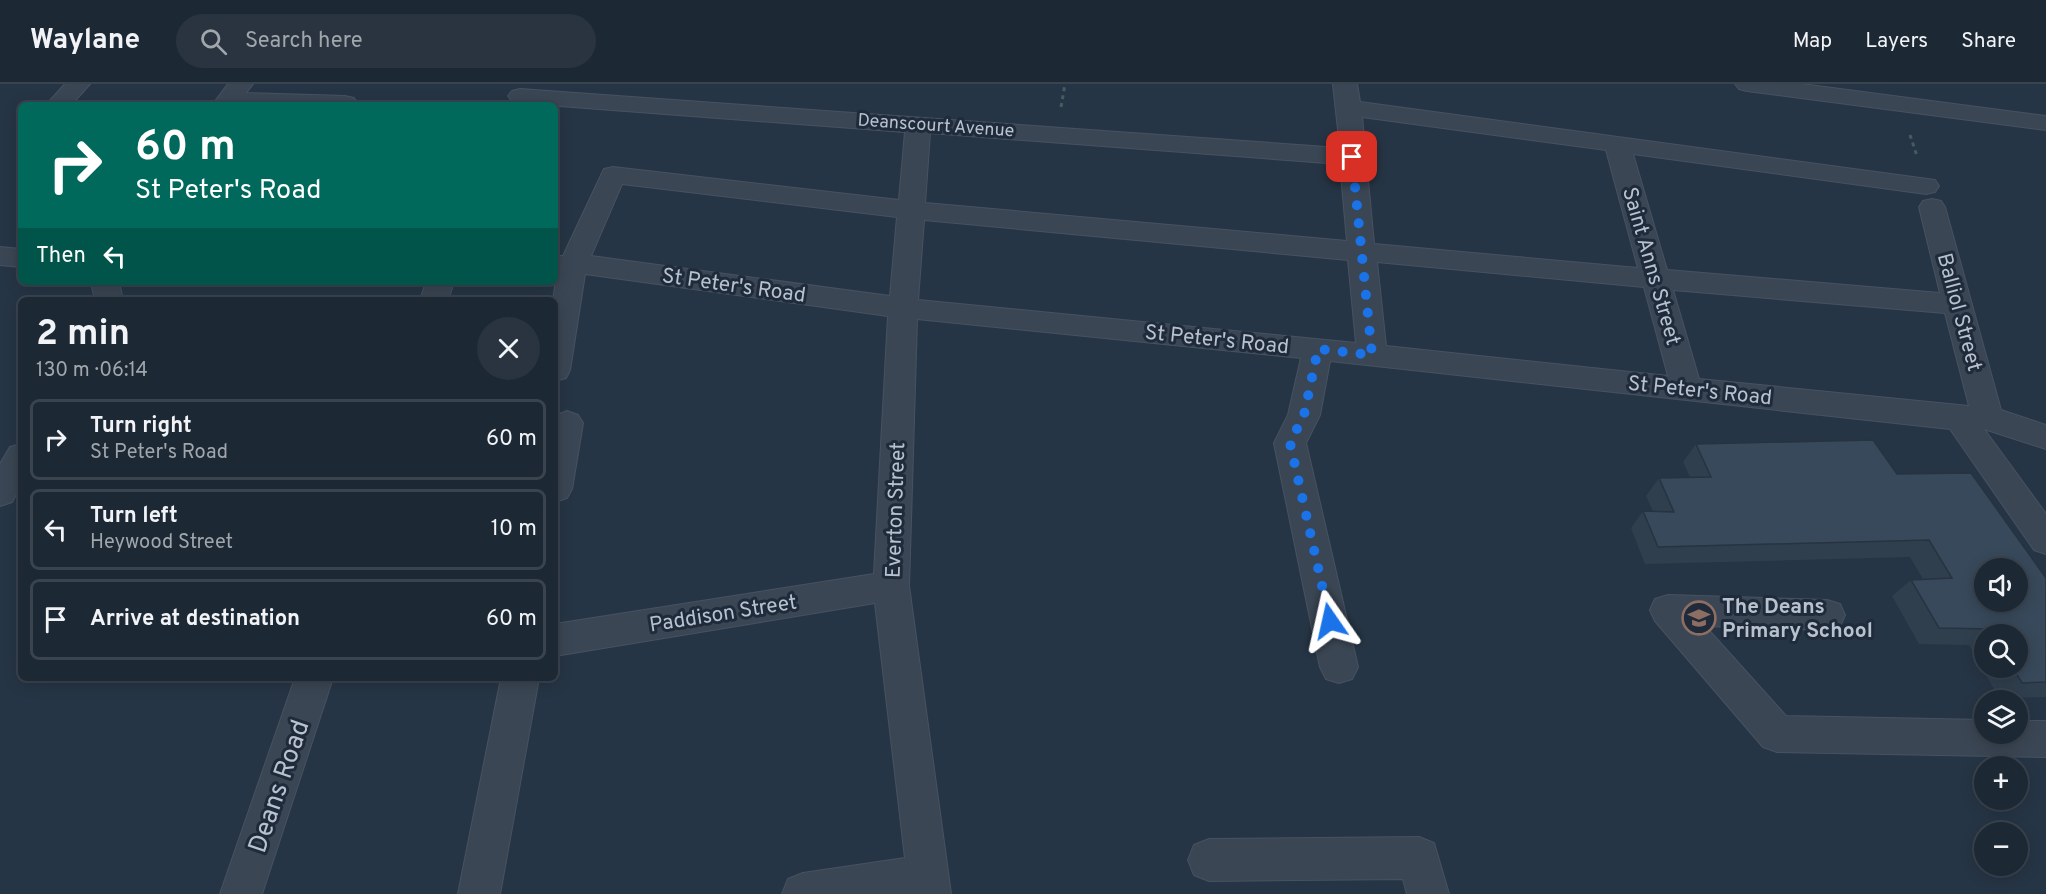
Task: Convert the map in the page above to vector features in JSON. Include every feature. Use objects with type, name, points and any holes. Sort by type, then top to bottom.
[{"type":"street","points":[[61,102],[78,84]]},
{"type":"street","points":[[241,84],[228,100],[321,93],[343,102]]},
{"type":"street","points":[[1747,84],[2046,123]]},
{"type":"street","name":"Deanscourt Avenue","points":[[521,95],[918,124],[1353,147]]},
{"type":"street","points":[[1372,355],[1347,96],[1617,144]]},
{"type":"street","name":"Everton Street","points":[[918,124],[903,308],[891,586],[930,885]]},
{"type":"street","name":"Balliol Street","points":[[1617,144],[1929,196],[1958,304],[1973,417]]},
{"type":"street","name":"Saint Anns Street","points":[[1617,144],[1687,389]]},
{"type":"street","points":[[558,335],[564,265],[614,175],[911,210],[1362,253],[1958,304]]},
{"type":"street","points":[[0,256],[18,258]]},
{"type":"street","name":"St Peter's Road","points":[[564,265],[903,308],[1973,417],[2046,437]]},
{"type":"street","points":[[1318,349],[1304,415],[1290,443],[1339,667]]},
{"type":"street","points":[[1973,417],[2046,540]]},
{"type":"street","points":[[558,471],[566,423]]},
{"type":"street","points":[[0,493],[18,461]]},
{"type":"street","name":"Paddison Street","points":[[558,640],[891,586]]},
{"type":"street","points":[[1827,615],[1668,610],[1777,734],[2046,739]]},
{"type":"street","name":"Deans Road","points":[[241,894],[313,681]]},
{"type":"street","points":[[479,894],[519,681]]},
{"type":"street","points":[[1209,860],[1419,858],[1428,894]]},
{"type":"street","points":[[803,894],[930,885]]},
{"type":"building","points":[[1873,440],[1897,474],[1971,473],[2046,578],[2046,682],[2022,683],[2019,678],[2028,678],[2028,624],[1974,624],[1974,629],[1939,628],[1911,580],[1952,578],[1929,540],[1658,547],[1643,511],[1674,512],[1659,478],[1711,477],[1696,444]]},
{"type":"place","name":"The Deans Primary School","points":[[1699,618]]},
{"type":"route","points":[[1330,621],[1290,443],[1304,415],[1318,349],[1372,355],[1352,157]]}]
